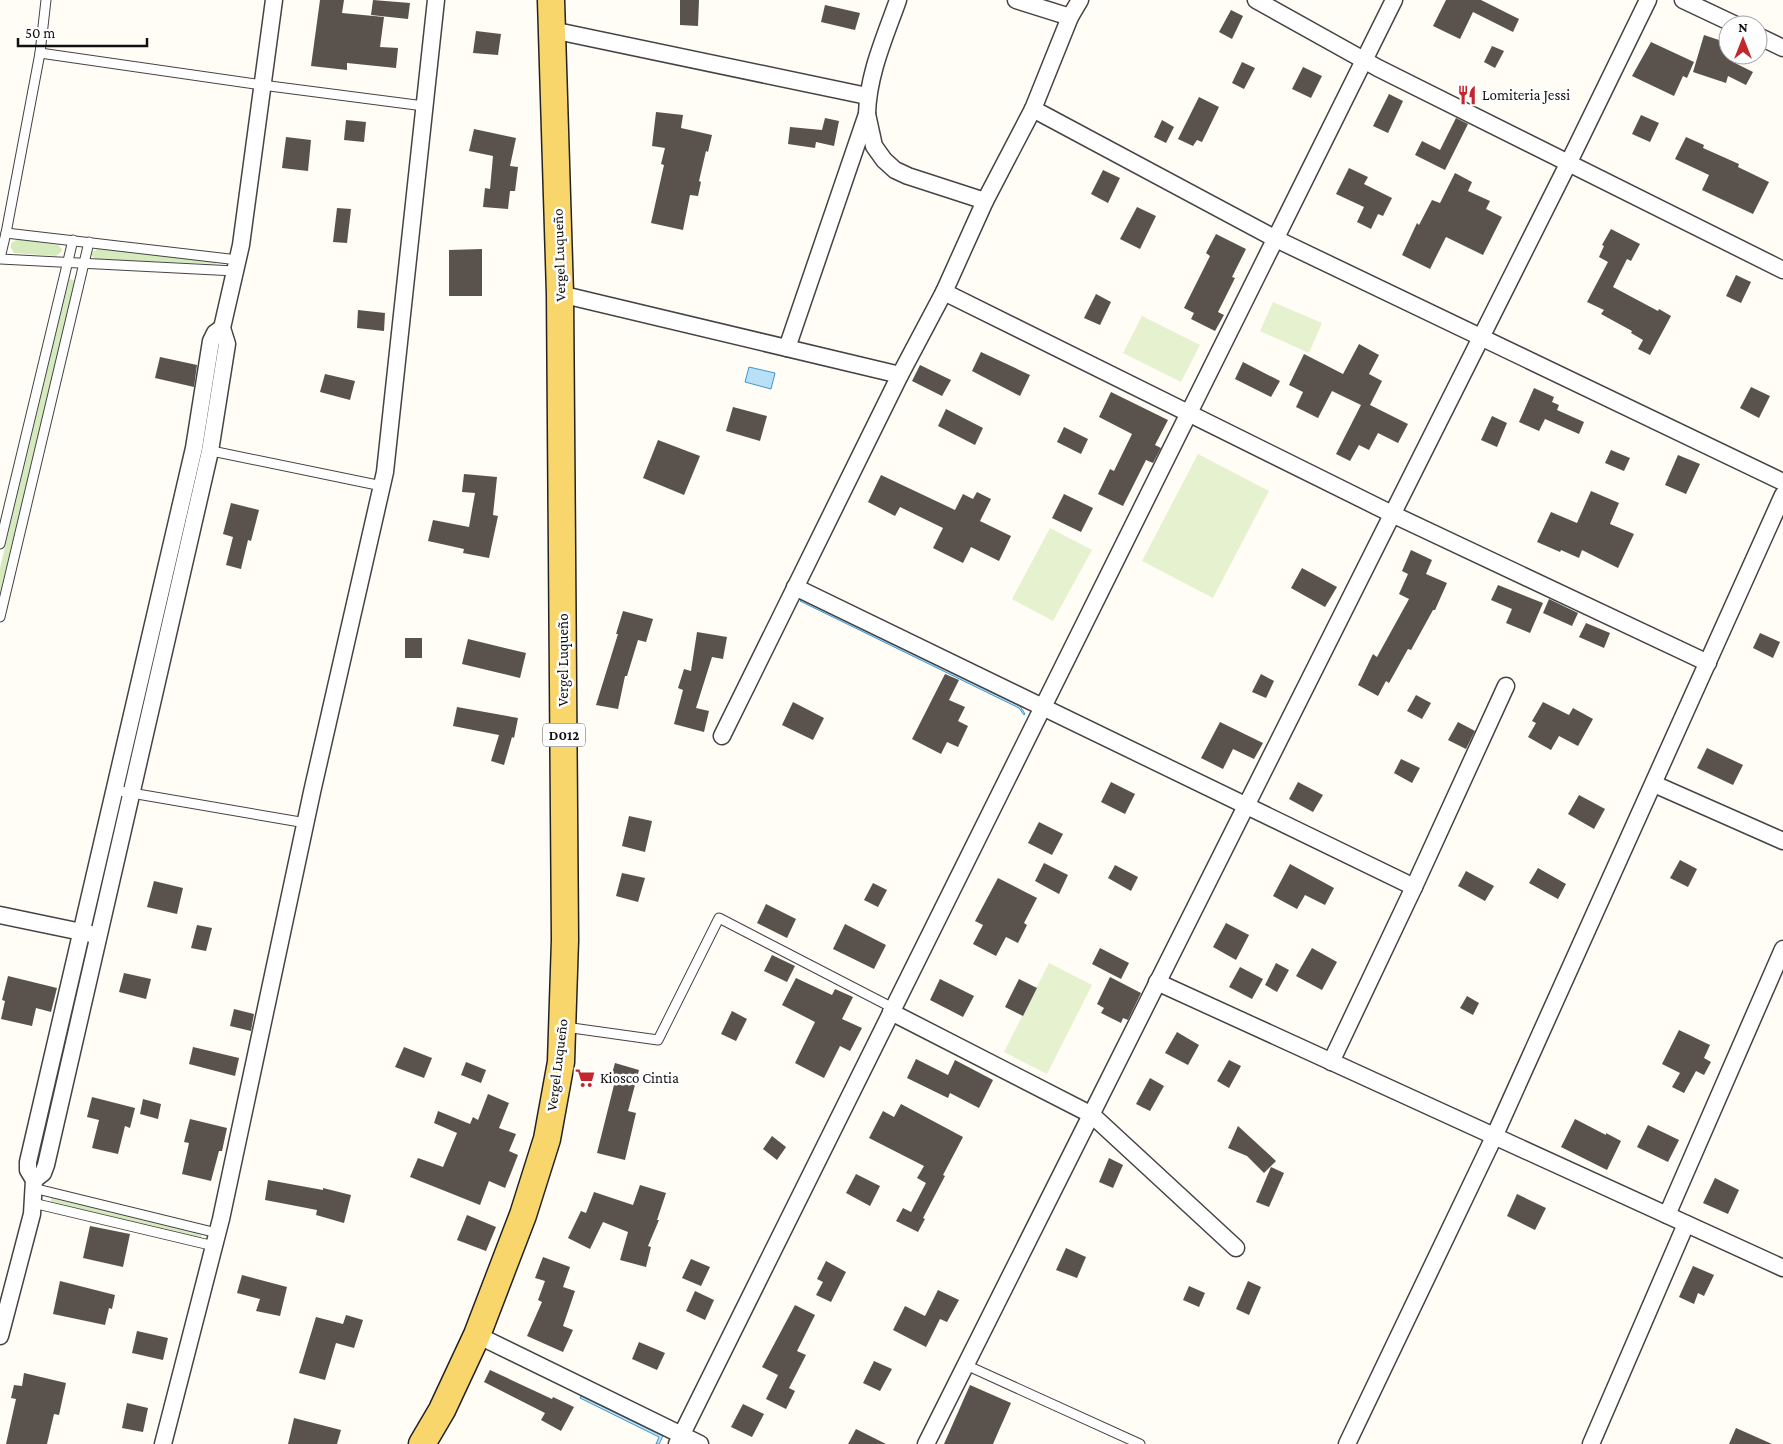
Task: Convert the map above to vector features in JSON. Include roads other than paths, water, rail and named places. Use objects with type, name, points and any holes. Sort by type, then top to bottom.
[{"type":"main road","name":"Vergel Luqueño","points":[[422,1444],[442,1410],[477,1335],[523,1216],[547,1138],[561,1062],[565,930],[560,294],[551,0]]},
{"type":"street","points":[[33,1190],[46,1165],[132,793],[202,449],[211,341],[222,328],[237,266],[274,0]]},
{"type":"street","points":[[163,1444],[216,1240],[306,823],[385,472],[436,0]]},
{"type":"street","points":[[898,0],[871,78],[867,96],[867,114],[874,146],[894,170],[985,201]]},
{"type":"street","points":[[1016,0],[1070,17]]},
{"type":"street","points":[[722,736],[900,375],[944,292],[985,201],[1033,109],[1070,17],[1080,0]]},
{"type":"street","points":[[1256,0],[1364,61],[1783,270]]},
{"type":"street","points":[[679,1439],[1394,0]]},
{"type":"street","points":[[926,1444],[1568,164],[1648,0]]},
{"type":"street","points":[[1683,0],[1718,17]]},
{"type":"street","points":[[552,30],[867,96]]},
{"type":"street","points":[[1768,41],[1783,48]]},
{"type":"street","points":[[1033,109],[1276,239],[1783,482]]},
{"type":"street","points":[[787,348],[867,114]]},
{"type":"street","points":[[944,292],[1392,514],[1708,663]]},
{"type":"street","points":[[560,294],[900,375]]},
{"type":"street","points":[[0,1336],[30,1225],[33,1190],[28,1162],[114,790],[202,449]]},
{"type":"street","points":[[1347,1444],[1494,1136],[1783,495]]},
{"type":"street","points":[[796,587],[1414,887]]},
{"type":"street","points":[[1331,1062],[1506,686]]},
{"type":"street","points":[[1654,784],[1783,841]]},
{"type":"street","points":[[0,915],[98,936]]},
{"type":"street","points":[[1667,1215],[1783,950]]},
{"type":"street","points":[[1157,982],[1783,1268]]},
{"type":"street","points":[[892,1010],[1092,1115],[1236,1248]]},
{"type":"street","points":[[1591,1444],[1686,1224]]},
{"type":"street","points":[[477,1335],[679,1439],[700,1444]]},
{"type":"lane","points":[[46,0],[40,53],[0,259],[68,263],[237,266]]},
{"type":"lane","points":[[40,53],[262,86],[424,106]]},
{"type":"lane","points":[[6,233],[89,242],[237,266]]},
{"type":"lane","points":[[0,544],[73,240]]},
{"type":"lane","points":[[0,616],[89,242]]},
{"type":"lane","points":[[202,449],[382,486]]},
{"type":"lane","points":[[114,790],[306,823]]},
{"type":"lane","points":[[562,1026],[658,1040],[719,918],[892,1010]]},
{"type":"lane","points":[[33,1190],[216,1240]]},
{"type":"lane","points":[[33,1190],[216,1240]]},
{"type":"lane","points":[[966,1365],[1140,1444]]},
{"type":"water","points":[[749,367],[775,373],[771,389],[745,382]]},
{"type":"water","points":[[801,600],[1020,706],[1025,714],[1019,708]]},
{"type":"water","points":[[581,1396],[663,1436],[659,1444],[656,1444],[659,1437],[580,1398]]},
{"type":"place","name":"Lomiteria Jessi","points":[[1467,95]]},
{"type":"place","name":"Kiosco Cintia","points":[[585,1078]]}]
